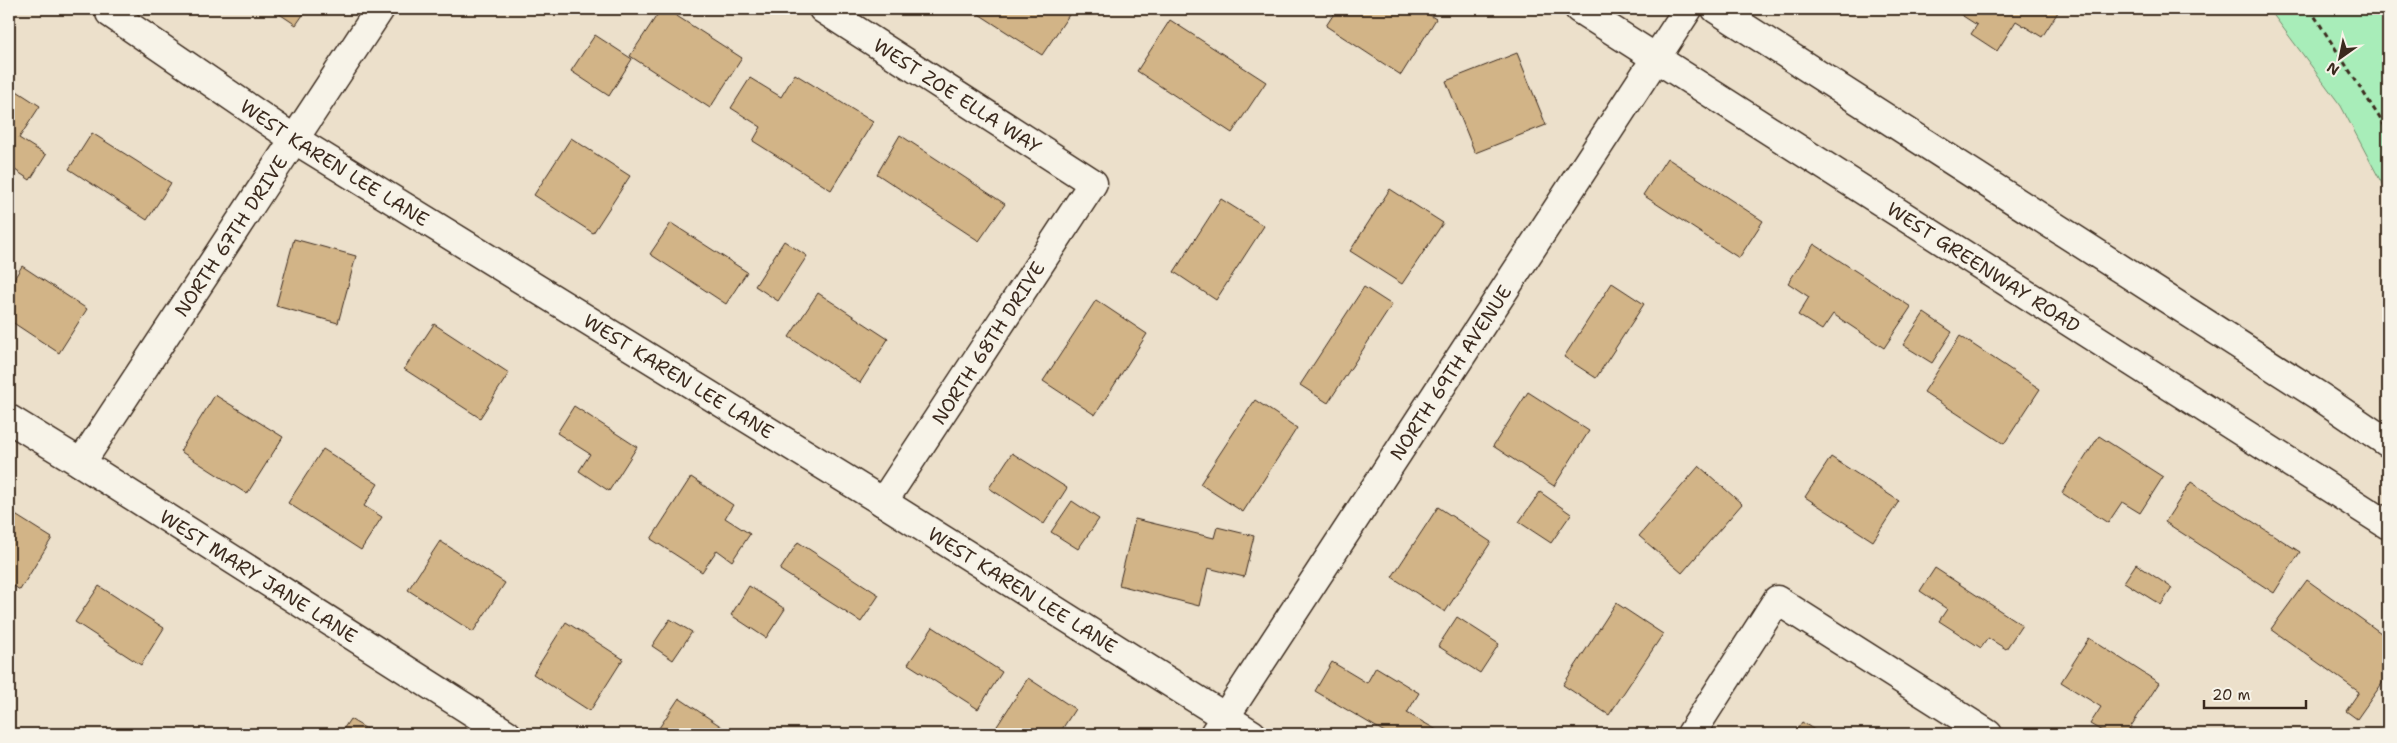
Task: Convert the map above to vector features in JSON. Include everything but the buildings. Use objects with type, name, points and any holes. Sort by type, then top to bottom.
[{"type":"street","name":"NORTH 67TH DRIVE","points":[[81,463],[380,9]]},
{"type":"street","name":"WEST ZOE ELLA WAY","points":[[823,9],[1093,183]]},
{"type":"street","name":"WEST GREENWAY ROAD","points":[[1579,9],[2388,525]]},
{"type":"street","name":"NORTH 69TH AVENUE","points":[[1220,726],[1688,9]]},
{"type":"street","points":[[1716,9],[2322,398],[2388,443]]},
{"type":"street","name":"WEST KAREN LEE LANE","points":[[110,13],[294,139],[883,502],[1220,726],[1252,734]]},
{"type":"street","name":"NORTH 68TH DRIVE","points":[[883,502],[1093,183]]},
{"type":"street","name":"WEST MARY JANE LANE","points":[[9,419],[507,734]]},
{"type":"street","points":[[1691,734],[1778,600],[1988,734]]},
{"type":"path","points":[[2310,9],[2388,131]]},
{"type":"green space","points":[[2269,9],[2388,9],[2388,195],[2341,106]]}]
